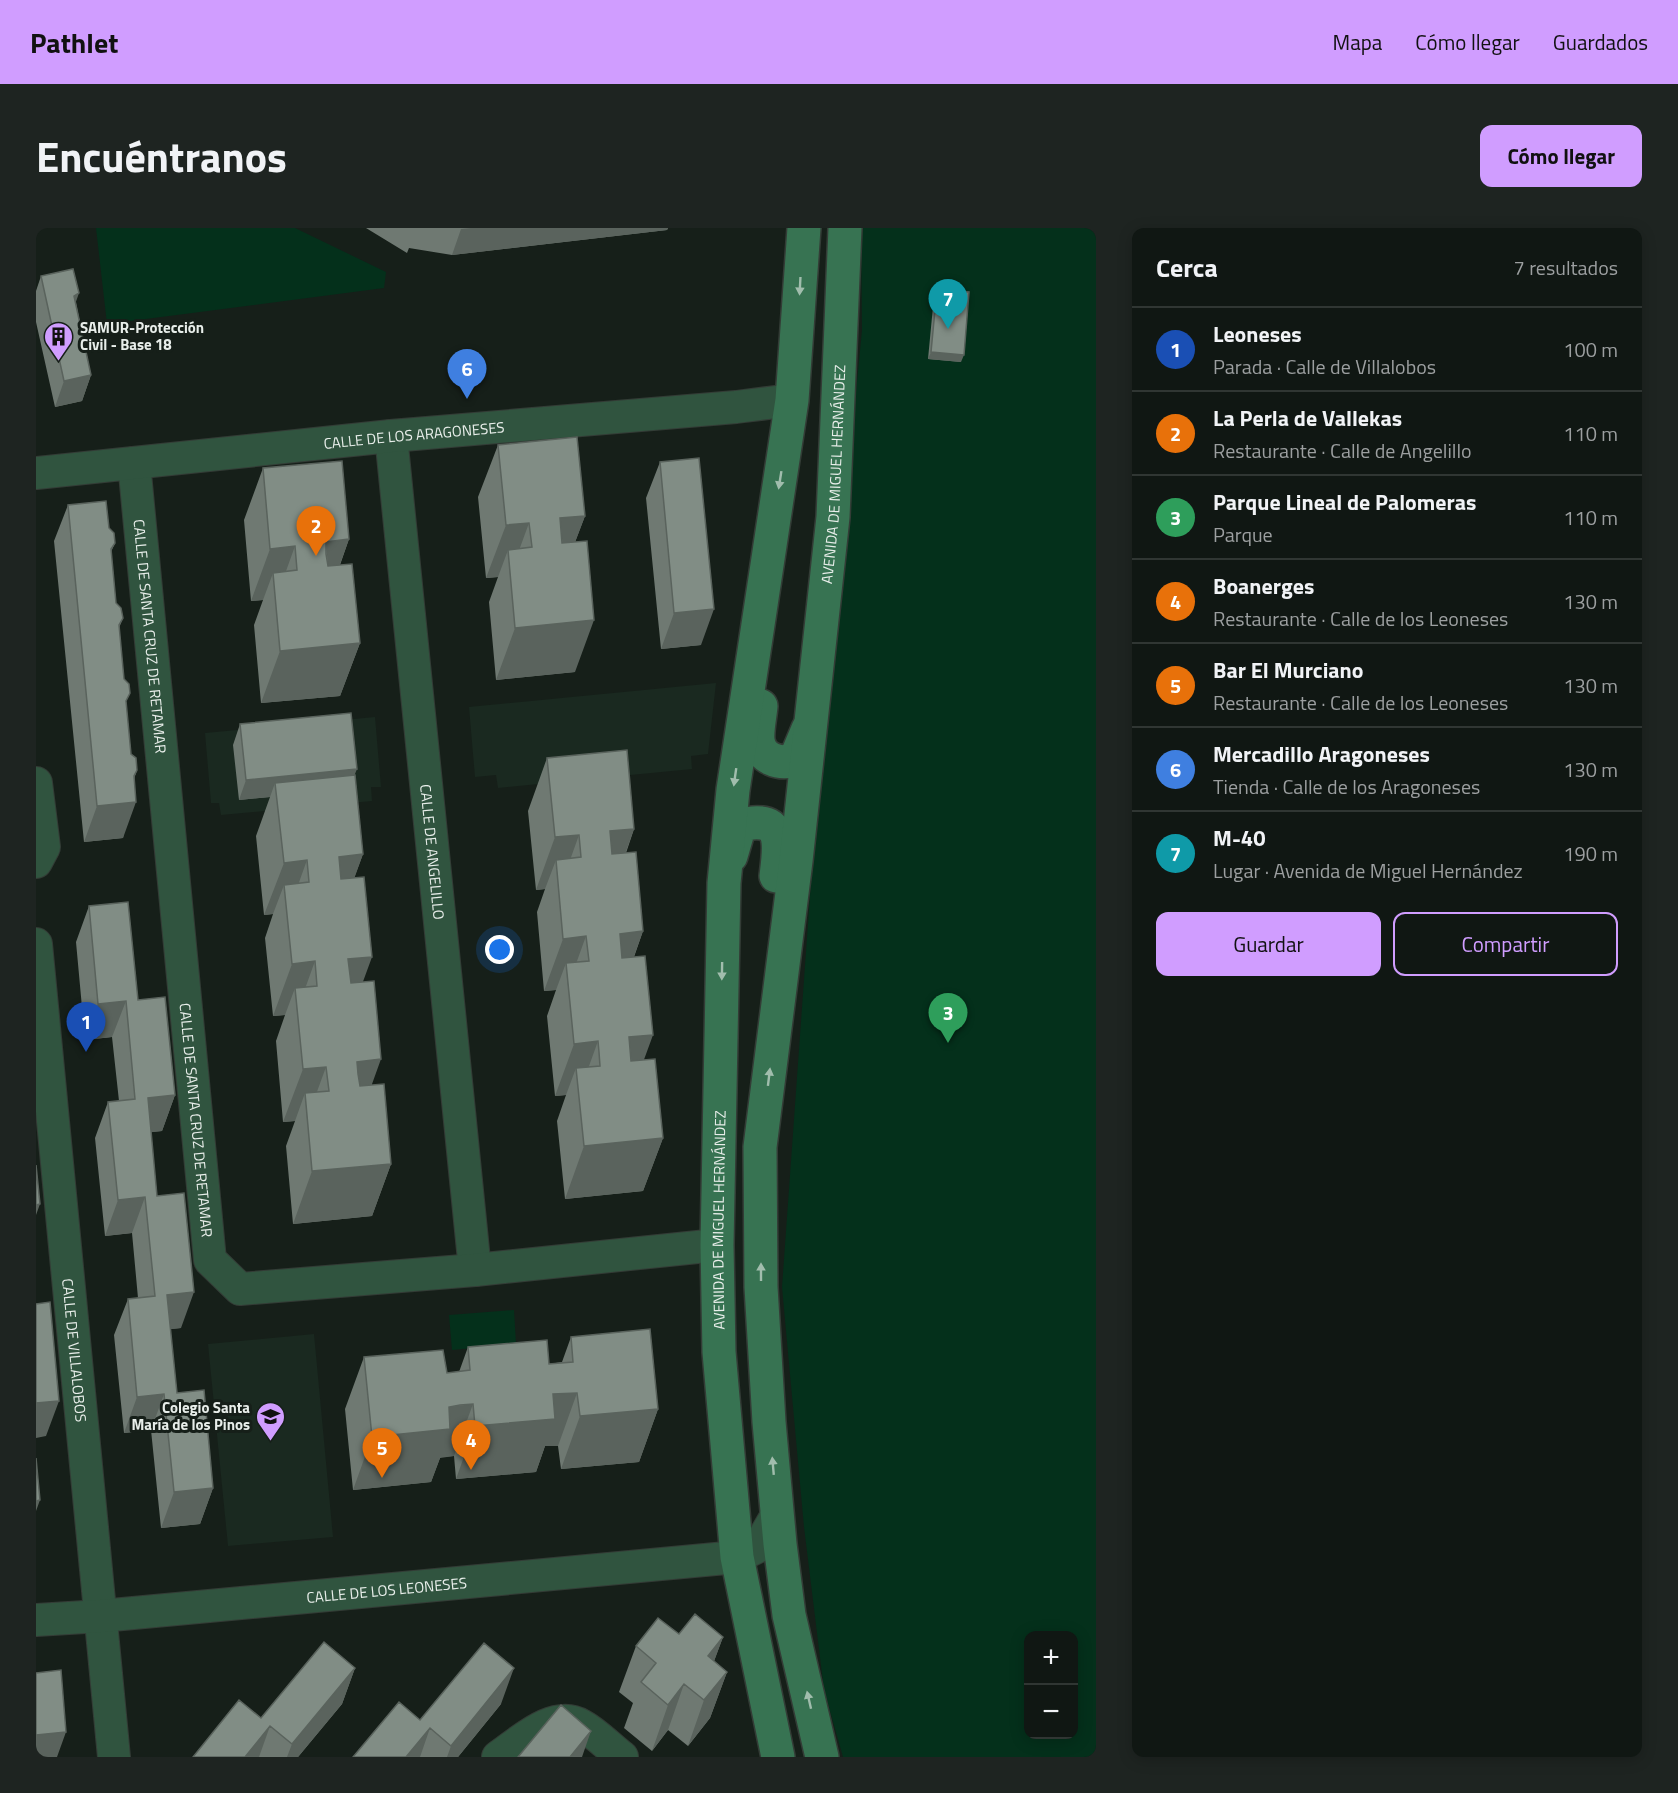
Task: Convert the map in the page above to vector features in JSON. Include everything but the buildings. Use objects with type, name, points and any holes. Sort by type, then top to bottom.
[{"type":"street","name":"AVENIDA DE MIGUEL HERNÁNDEZ","points":[[778,1757],[737,1557],[719,1352],[717,1245],[724,883],[733,790],[792,400],[804,228]]},
{"type":"street","name":"AVENIDA DE MIGUEL HERNÁNDEZ","points":[[822,1757],[789,1615],[777,1515],[761,1287],[760,1147],[812,720],[833,517],[845,228]]},
{"type":"street","name":"CALLE DE LOS ARAGONESES","points":[[36,473],[392,436],[736,407],[792,400]]},
{"type":"street","name":"CALLE DE ANGELILLO","points":[[392,436],[475,1270]]},
{"type":"street","name":"CALLE DE SANTA CRUZ DE RETAMAR","points":[[134,463],[210,1260],[240,1289],[475,1270],[717,1245]]},
{"type":"street","name":"AVENIDA DE MIGUEL HERNÁNDEZ","points":[[761,603],[767,650],[758,741],[762,751],[781,763],[795,760],[812,720]]},
{"type":"street","points":[[36,783],[44,847],[36,862]]},
{"type":"street","name":"AVENIDA DE MIGUEL HERNÁNDEZ","points":[[724,883],[740,825],[755,822],[766,824],[774,830],[779,840],[773,896],[773,930],[779,994]]},
{"type":"street","name":"CALLE DE VILLALOBOS","points":[[36,944],[114,1757]]},
{"type":"street","points":[[737,1557],[759,1546],[777,1515]]},
{"type":"street","name":"CALLE DE LOS LEONESES","points":[[36,1620],[101,1616],[737,1557]]},
{"type":"street","points":[[498,1757],[553,1721],[568,1720],[581,1725],[622,1757]]},
{"type":"shaded area","points":[[716,683],[708,754],[691,756],[692,769],[498,788],[496,775],[475,777],[469,707]]},
{"type":"shaded area","points":[[375,717],[381,787],[371,787],[372,801],[221,815],[219,803],[211,803],[205,733]]},
{"type":"shaded area","name":"Colegio Santa María de los Pinos","points":[[314,1334],[333,1537],[228,1546],[208,1344]]},
{"type":"green space","points":[[96,228],[295,228],[386,272],[384,288],[107,324]]},
{"type":"green space","points":[[861,228],[1096,228],[1096,1757],[843,1757],[824,1690],[804,1527],[782,1287],[817,798],[862,330]]},
{"type":"green space","points":[[514,1310],[516,1344],[452,1350],[449,1315]]},
{"type":"place","name":"M-40","points":[[948,329]]},
{"type":"place","name":"SAMUR-Protección Civil - Base 18","points":[[59,362]]},
{"type":"place","name":"Mercadillo Aragoneses","points":[[467,399]]},
{"type":"place","name":"La Perla de Vallekas","points":[[316,556]]},
{"type":"place","name":"Parque Lineal de Palomeras","points":[[948,1043]]},
{"type":"place","name":"Leoneses","points":[[86,1052]]},
{"type":"place","name":"Colegio Santa María de los Pinos","points":[[271,1442]]},
{"type":"place","name":"Boanerges","points":[[471,1470]]},
{"type":"place","name":"Bar El Murciano","points":[[382,1478]]}]
